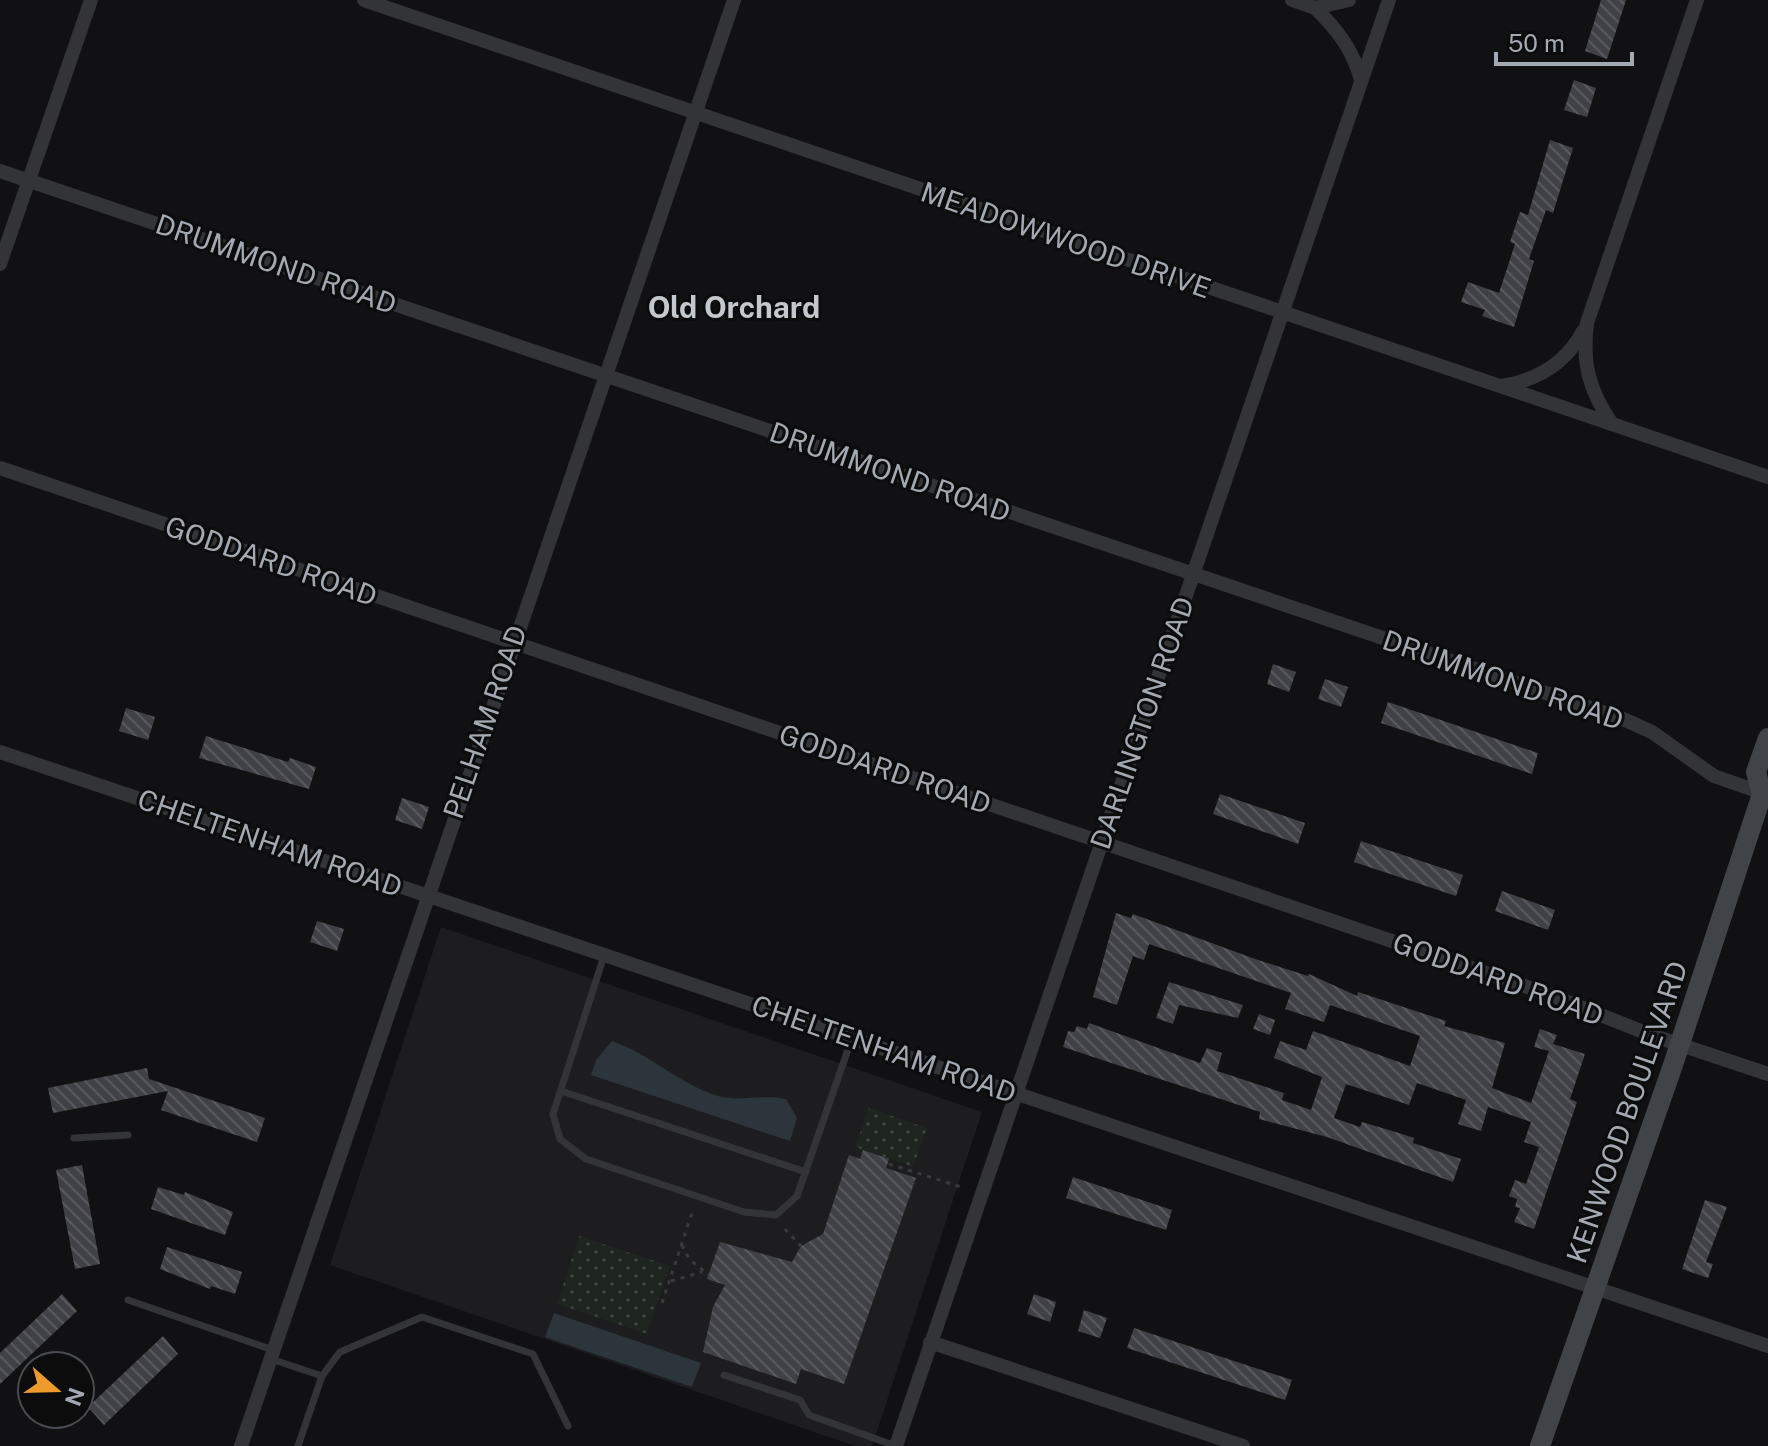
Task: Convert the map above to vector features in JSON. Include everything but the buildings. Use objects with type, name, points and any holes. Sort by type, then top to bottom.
[{"type":"street","points":[[0,264],[91,0]]},
{"type":"street","name":"MEADOWWOOD DRIVE","points":[[364,0],[1768,477]]},
{"type":"street","name":"PELHAM ROAD","points":[[241,1446],[512,643],[734,0]]},
{"type":"street","points":[[1292,0],[1315,8],[1335,27],[1355,59],[1361,81]]},
{"type":"street","points":[[1315,8],[1349,0]]},
{"type":"street","name":"DARLINGTON ROAD","points":[[896,1446],[1389,0]]},
{"type":"street","points":[[1500,387],[1520,383],[1559,362],[1575,347],[1587,323],[1697,0]]},
{"type":"street","name":"DRUMMOND ROAD","points":[[0,171],[1623,719],[1652,732],[1714,776],[1766,793]]},
{"type":"street","points":[[1587,323],[1585,372],[1592,392],[1612,424]]},
{"type":"street","name":"GODDARD ROAD","points":[[0,468],[1548,994],[1680,1045],[1768,1074]]},
{"type":"street","name":"KENWOOD BOULEVARD","points":[[1540,1446],[1766,793],[1756,772],[1768,738]]},
{"type":"street","name":"CHELTENHAM ROAD","points":[[0,752],[1768,1346]]},
{"type":"street","points":[[930,1342],[1243,1446]]},
{"type":"lane","points":[[604,956],[553,1114],[560,1139],[571,1150],[744,1212],[776,1215],[797,1196],[852,1038]]},
{"type":"lane","points":[[561,1091],[806,1172]]},
{"type":"lane","points":[[74,1138],[128,1135]]},
{"type":"lane","points":[[128,1300],[322,1376]]},
{"type":"lane","points":[[298,1446],[322,1376],[340,1352],[422,1317],[533,1354],[568,1426]]},
{"type":"lane","points":[[724,1375],[800,1400],[809,1415],[896,1446]]},
{"type":"path","points":[[889,1164],[961,1187]]},
{"type":"path","points":[[662,1303],[692,1213]]},
{"type":"path","points":[[785,1229],[801,1246]]},
{"type":"path","points":[[682,1245],[702,1272],[709,1275]]},
{"type":"path","points":[[669,1282],[702,1272]]},
{"type":"shaded area","points":[[441,927],[982,1112],[872,1446],[855,1446],[330,1265]]},
{"type":"shaded area","points":[[612,1041],[718,1096],[786,1099],[797,1118],[790,1141],[591,1075],[596,1060]]},
{"type":"shaded area","points":[[869,1108],[927,1128],[913,1167],[855,1147]]},
{"type":"shaded area","points":[[579,1236],[670,1266],[647,1334],[557,1304]]},
{"type":"shaded area","points":[[554,1313],[701,1363],[692,1387],[545,1337]]},
{"type":"district","name":"Old Orchard","points":[[734,308]]}]
